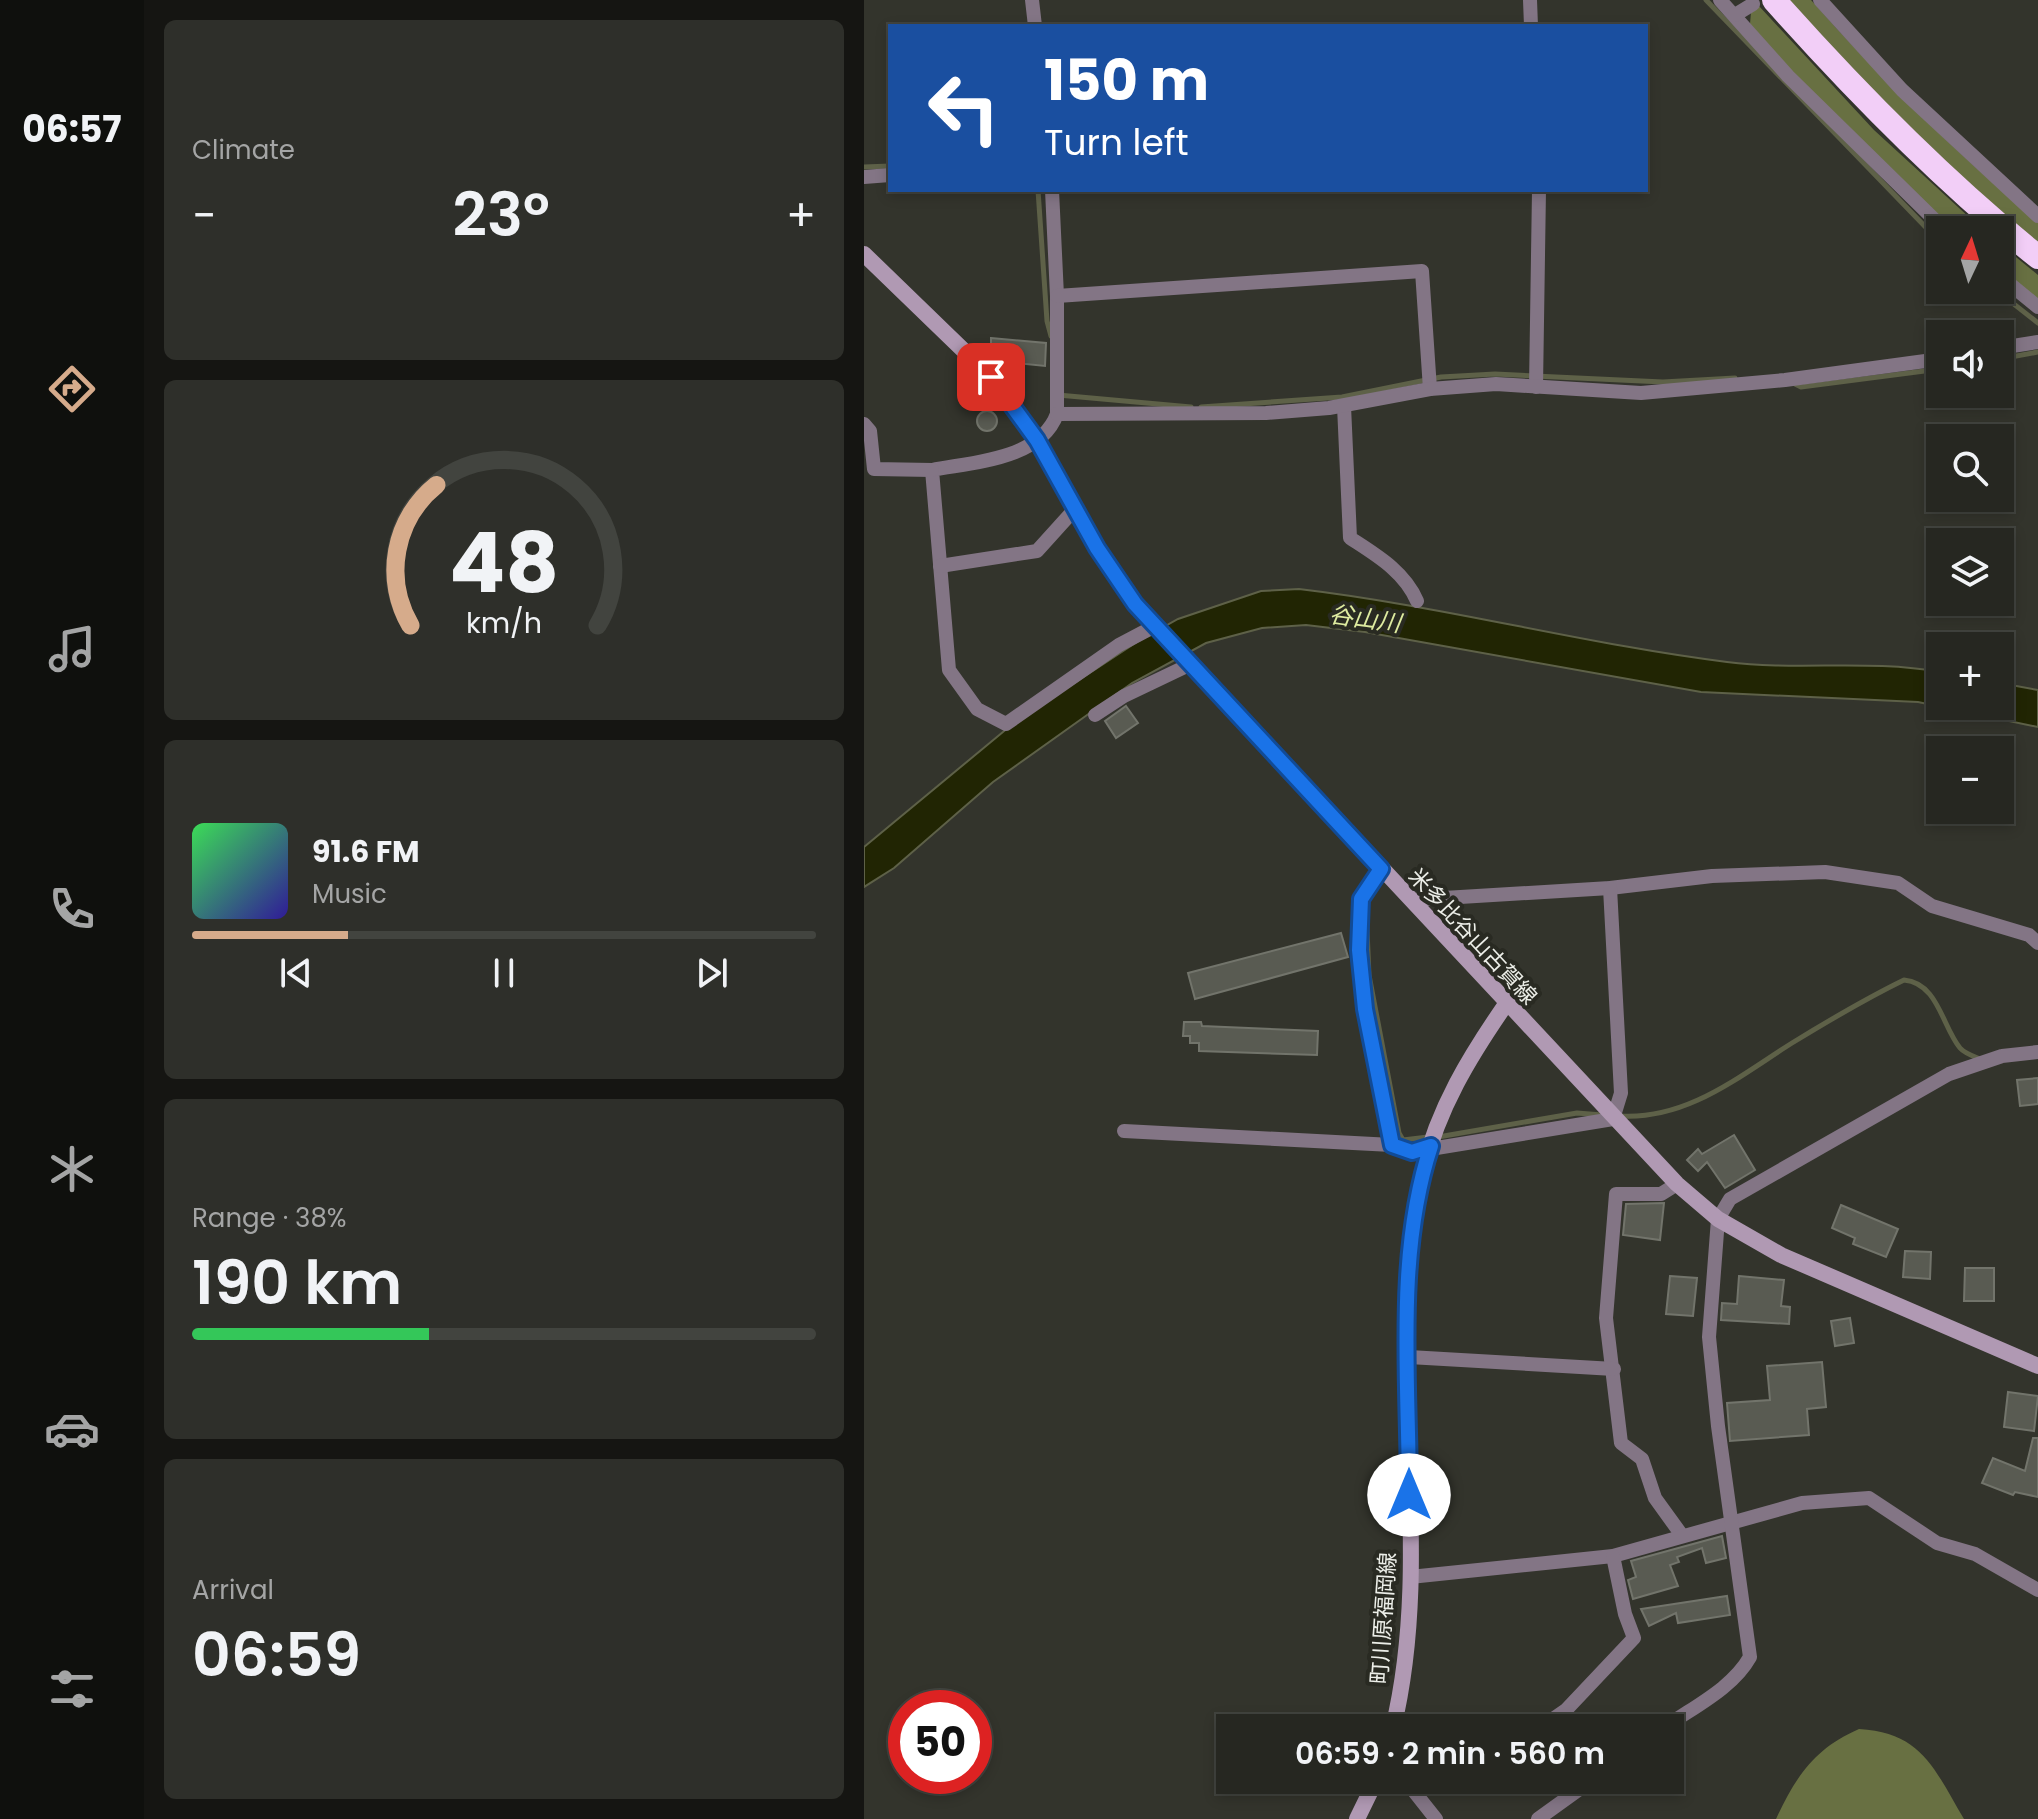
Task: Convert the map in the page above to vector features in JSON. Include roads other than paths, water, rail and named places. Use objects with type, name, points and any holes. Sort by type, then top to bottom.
[{"type":"highway","points":[[1763,1],[1866,113],[1976,216]]},
{"type":"highway","points":[[1763,1],[1921,155],[2038,257]]},
{"type":"highway","points":[[2014,249],[2038,267]]},
{"type":"main road","name":"米多比谷山古賀線","points":[[864,254],[991,377],[1037,440],[1074,510],[1135,604],[1677,1184],[1718,1219],[1781,1255],[2038,1366]]},
{"type":"main road","name":"町川原福岡線","points":[[1396,1714],[1406,1658],[1410,1577],[1409,1357],[1415,1214],[1431,1146],[1454,1085],[1506,1004]]},
{"type":"main road","points":[[1357,1819],[1369,1794]]},
{"type":"street","points":[[1032,0],[1035,24]]},
{"type":"street","points":[[1530,0],[1531,24]]},
{"type":"street","points":[[1720,0],[1788,76],[1931,216]]},
{"type":"street","points":[[1820,0],[1902,90],[2038,216]]},
{"type":"street","points":[[1735,15],[1763,1]]},
{"type":"street","points":[[864,177],[888,175]]},
{"type":"street","points":[[864,424],[870,431],[874,469],[932,470],[990,459],[1037,440],[1053,425],[1057,414],[1057,296],[1052,192]]},
{"type":"street","points":[[1536,387],[1539,192]]},
{"type":"street","points":[[1057,296],[1422,271],[1430,389]]},
{"type":"street","points":[[2014,287],[2038,307]]},
{"type":"street","points":[[2014,346],[2038,342]]},
{"type":"street","points":[[1057,414],[1266,413],[1344,406],[1430,389],[1496,384],[1641,393],[1785,380],[1926,361]]},
{"type":"street","points":[[1344,406],[1350,538],[1393,569],[1410,585],[1417,601]]},
{"type":"street","points":[[932,470],[949,670],[977,709],[1006,724],[1119,645],[1157,627]]},
{"type":"street","points":[[940,566],[1037,551],[1074,510]]},
{"type":"street","points":[[1095,715],[1124,696],[1191,664]]},
{"type":"street","points":[[1381,869],[1361,899],[1359,950],[1365,1009],[1392,1145]]},
{"type":"street","points":[[1411,900],[1610,888],[1712,876],[1825,872],[1898,883],[1923,902],[2029,935],[2038,943]]},
{"type":"street","points":[[1124,1131],[1392,1145],[1412,1152],[1431,1146],[1613,1119],[1621,1093],[1610,888]]},
{"type":"street","points":[[1684,1714],[1719,1690],[1743,1669],[1750,1657],[1709,1337],[1718,1219],[1730,1199],[1949,1074],[2002,1056],[2038,1052]]},
{"type":"street","points":[[1677,1184],[1661,1194],[1616,1194],[1606,1318],[1621,1443],[1642,1459],[1655,1498],[1681,1534],[1688,1537],[1802,1503],[1869,1498],[1937,1543],[1975,1554],[2038,1590]]},
{"type":"street","points":[[1409,1357],[1614,1369]]},
{"type":"street","points":[[1410,1577],[1613,1556],[1681,1534]]},
{"type":"street","points":[[1560,1714],[1634,1638],[1625,1614],[1613,1556]]},
{"type":"street","points":[[1418,1794],[1436,1819]]},
{"type":"street","points":[[1538,1819],[1559,1813],[1578,1794]]},
{"type":"water","name":"谷山川","points":[[1299,589],[1353,596],[1727,662],[1926,670],[1926,704],[1701,692],[1365,632],[1306,625],[1262,628],[1206,643],[1132,683],[993,782],[894,868],[864,887],[864,847],[1015,722],[1137,642],[1178,619],[1261,591]]},
{"type":"water","points":[[2014,686],[2038,690],[2038,727],[2004,720],[2014,720]]},
{"type":"waterway","points":[[1706,0],[1926,228]]},
{"type":"waterway","points":[[864,167],[888,166]]},
{"type":"waterway","points":[[1038,192],[1047,321],[1051,336]]},
{"type":"waterway","points":[[2014,304],[2038,323]]},
{"type":"waterway","points":[[2014,356],[2038,352]]},
{"type":"waterway","points":[[1795,384],[1801,387],[1926,371]]},
{"type":"waterway","points":[[1201,407],[1342,397],[1441,377],[1495,374],[1663,382],[1735,378]]},
{"type":"waterway","points":[[1058,395],[1191,407]]},
{"type":"waterway","points":[[1366,907],[1369,975],[1399,1133],[1403,1140],[1428,1137]]},
{"type":"waterway","points":[[1620,1116],[1668,1111],[1711,1094],[1833,1018],[1904,980],[1925,989],[1960,1048],[1982,1060]]},
{"type":"waterway","points":[[1438,1137],[1577,1113],[1602,1115]]}]
